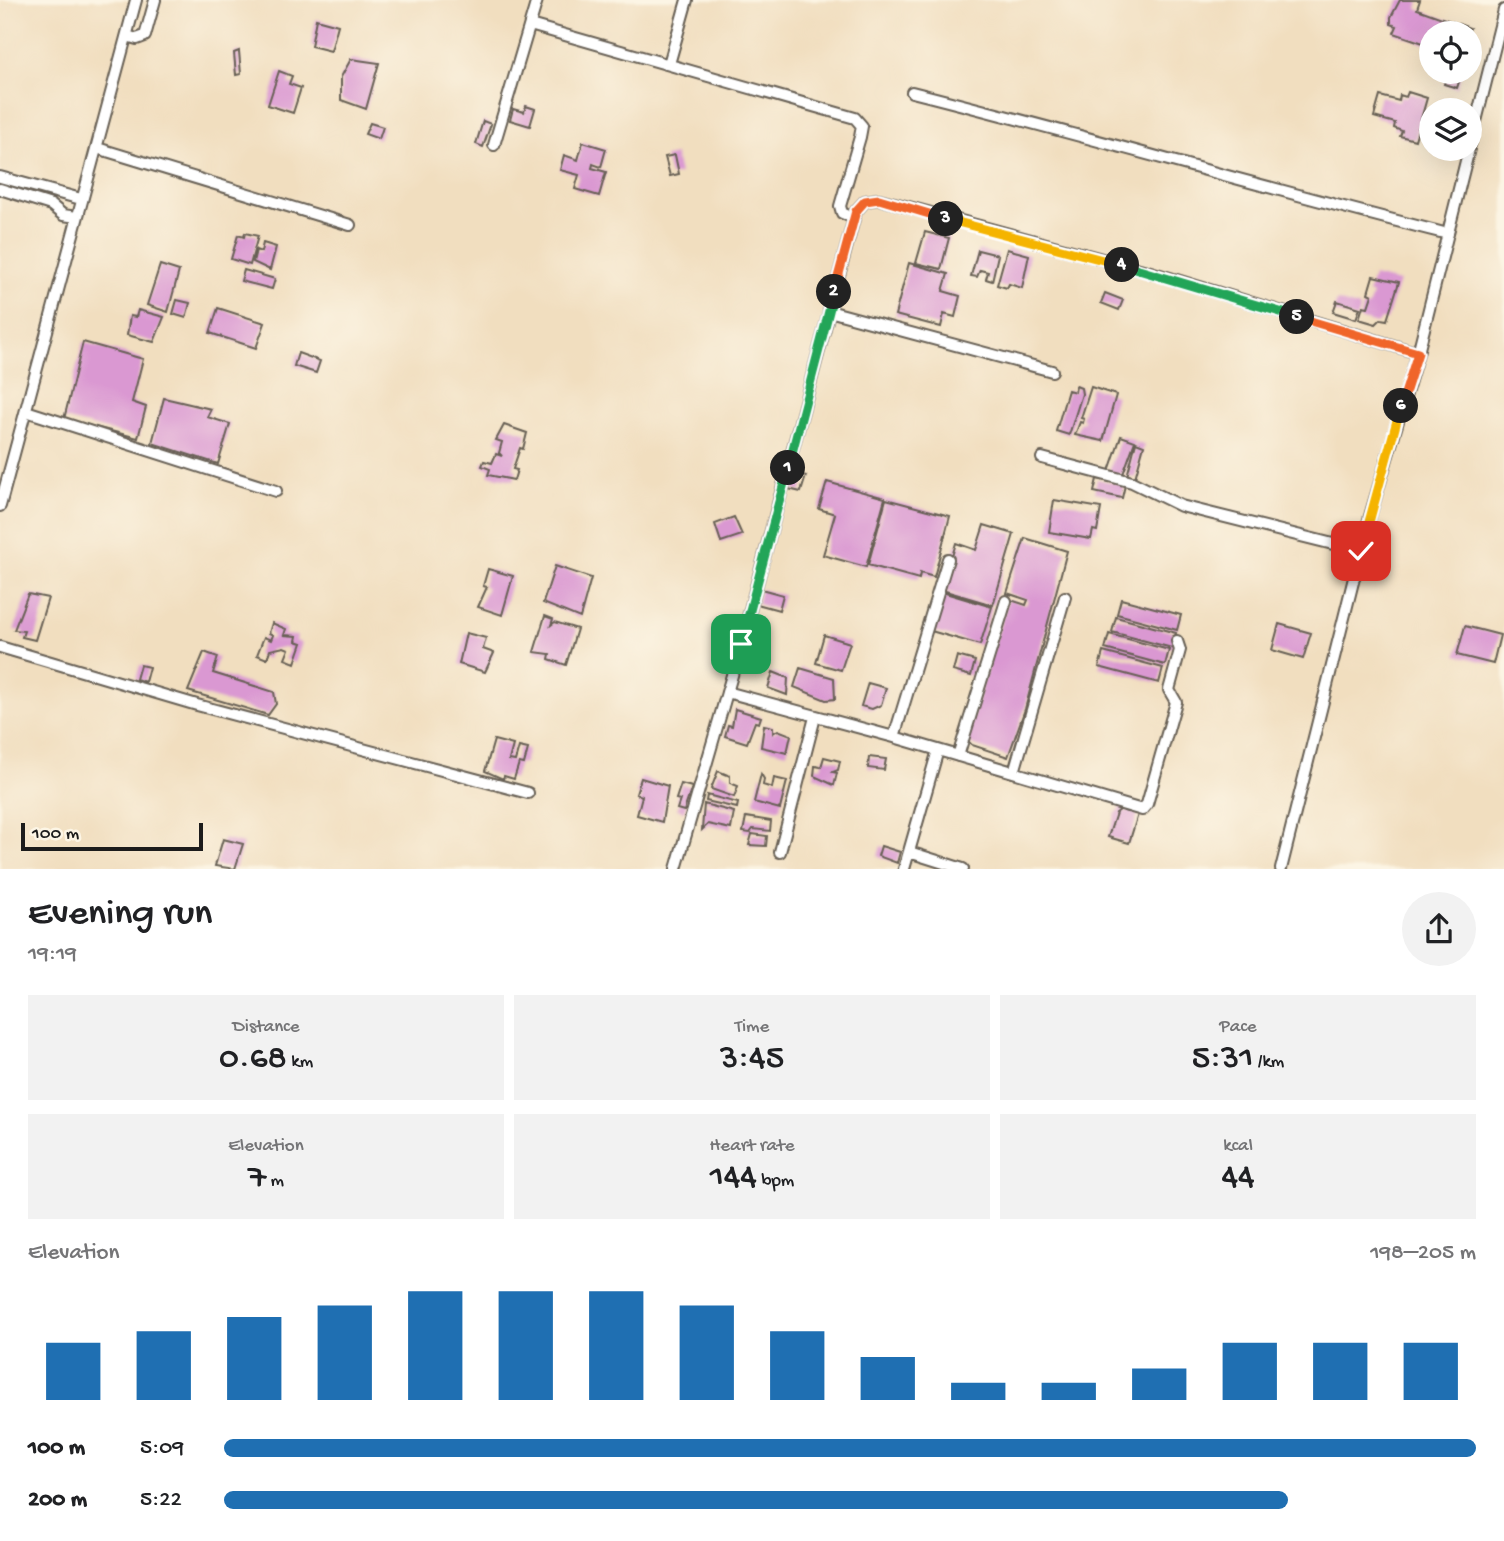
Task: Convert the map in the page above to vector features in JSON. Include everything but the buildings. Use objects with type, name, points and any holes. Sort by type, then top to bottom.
[{"type":"street","points":[[0,506],[136,0]]},
{"type":"street","points":[[127,36],[137,39],[145,36],[155,0]]},
{"type":"street","points":[[494,145],[537,0]]},
{"type":"street","points":[[669,64],[687,0]]},
{"type":"street","points":[[1482,99],[1504,10]]},
{"type":"street","points":[[530,25],[855,118],[862,126],[840,206],[842,213],[854,218]]},
{"type":"street","points":[[912,92],[1063,130],[1260,187],[1448,234]]},
{"type":"street","points":[[97,148],[350,225]]},
{"type":"street","points":[[1281,869],[1361,551],[1418,353],[1466,161]]},
{"type":"street","points":[[0,177],[82,199]]},
{"type":"street","points":[[0,189],[51,205],[63,215],[77,217]]},
{"type":"street","points":[[676,869],[727,692],[854,218],[865,201],[879,199],[1147,271],[1418,353]]},
{"type":"street","points":[[829,311],[1052,372]]},
{"type":"street","points":[[26,411],[276,491]]},
{"type":"street","points":[[1042,458],[1132,482],[1181,506],[1361,551]]},
{"type":"street","points":[[894,737],[948,559]]},
{"type":"street","points":[[1014,772],[1065,597]]},
{"type":"street","points":[[958,756],[1006,601]]},
{"type":"street","points":[[727,692],[1143,809],[1177,702],[1169,690],[1180,650],[1177,641]]},
{"type":"street","points":[[0,647],[197,705],[528,793]]},
{"type":"street","points":[[780,852],[815,718]]},
{"type":"street","points":[[904,869],[938,750]]},
{"type":"street","points":[[909,852],[963,869]]},
{"type":"route","points":[[741,644],[856,211],[869,199],[879,199],[1147,271],[1221,296],[1391,343],[1418,353],[1409,375],[1361,551]]}]
